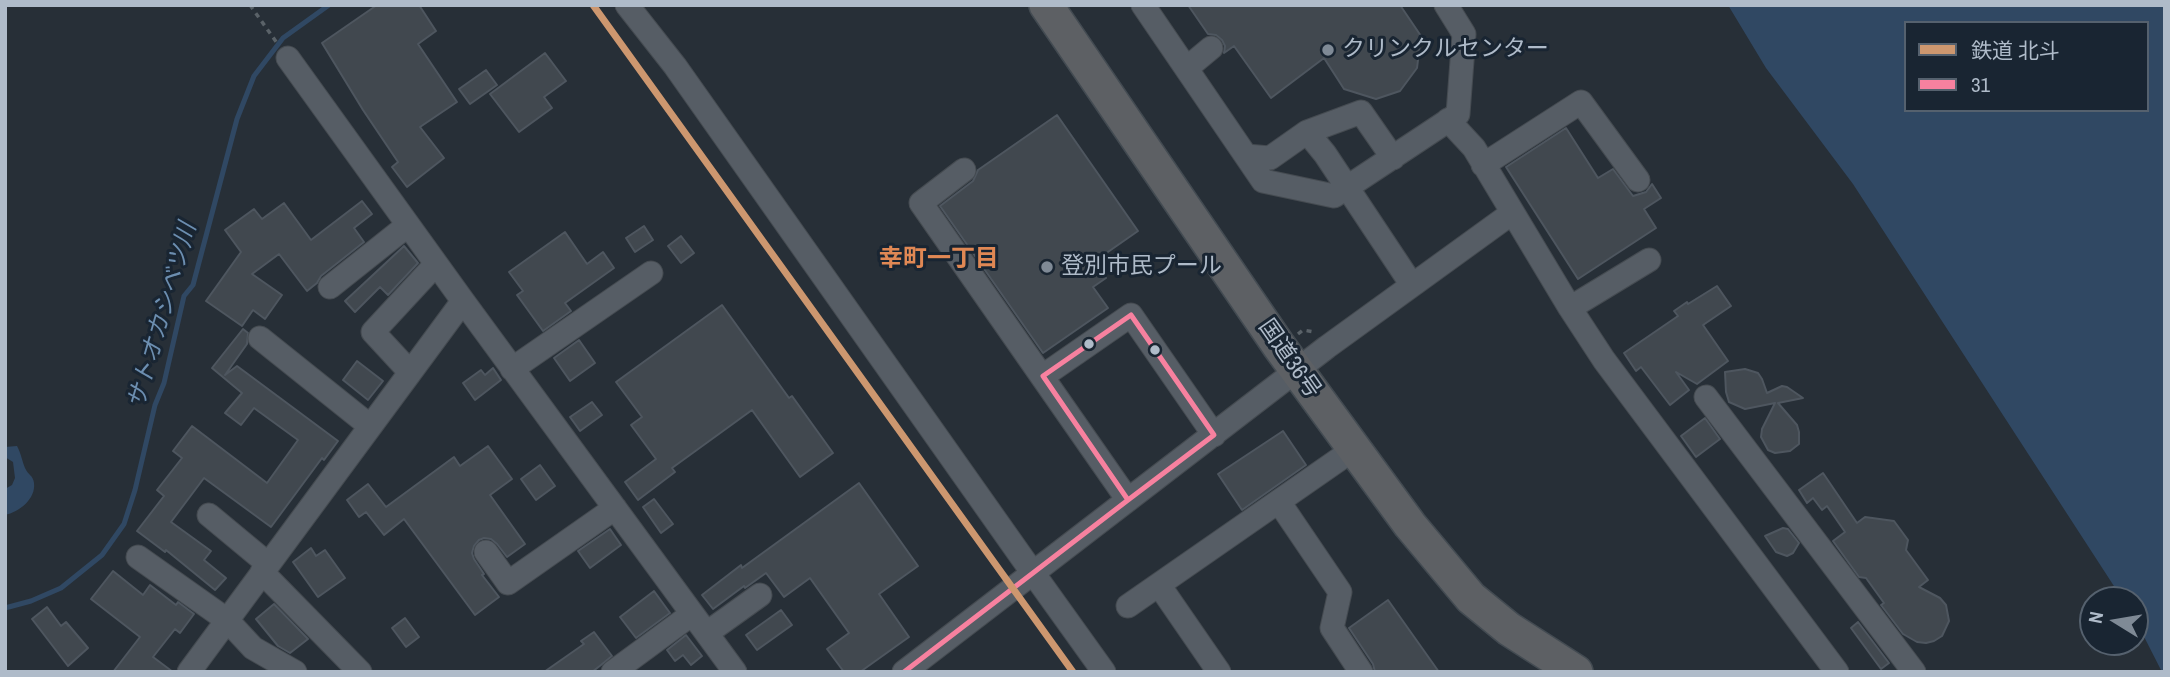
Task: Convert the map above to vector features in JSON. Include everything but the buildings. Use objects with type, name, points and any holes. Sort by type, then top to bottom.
[{"type":"highway","name":"国道36号","points":[[1046,5],[1297,371],[1410,524],[1471,598],[1509,629],[1577,672]]},
{"type":"street","points":[[627,5],[682,78],[1104,672]]},
{"type":"street","points":[[1143,5],[1263,181],[1334,196],[1458,114],[1464,34],[1446,5]]},
{"type":"street","points":[[1187,68],[1211,48]]},
{"type":"street","points":[[288,58],[735,672]]},
{"type":"street","points":[[1483,165],[1581,102],[1638,180]]},
{"type":"street","points":[[1246,156],[1270,158],[1307,132],[1361,112],[1393,158]]},
{"type":"street","points":[[1448,120],[1474,148],[1604,360],[1837,672]]},
{"type":"street","points":[[1307,132],[1325,154],[1412,285]]},
{"type":"street","points":[[964,170],[921,203],[1128,500]]},
{"type":"street","points":[[904,672],[1297,371],[1513,213]]},
{"type":"street","points":[[331,287],[408,225]]},
{"type":"street","points":[[1570,308],[1648,260]]},
{"type":"street","points":[[410,372],[373,332],[436,264]]},
{"type":"street","points":[[512,369],[651,273]]},
{"type":"street","points":[[188,672],[463,301]]},
{"type":"street","points":[[1043,376],[1131,315],[1214,435]]},
{"type":"street","points":[[260,338],[370,426]]},
{"type":"street","points":[[1706,397],[1914,672]]},
{"type":"street","points":[[1128,606],[1354,449]]},
{"type":"street","points":[[1279,502],[1340,592],[1332,628],[1361,672]]},
{"type":"street","points":[[486,552],[508,583],[615,508]]},
{"type":"street","points":[[209,515],[265,568],[360,672]]},
{"type":"street","points":[[138,557],[226,620],[253,648],[295,672]]},
{"type":"street","points":[[1159,585],[1219,672]]},
{"type":"street","points":[[706,633],[760,595]]},
{"type":"street","points":[[613,672],[692,614]]},
{"type":"path","points":[[250,5],[270,33]]},
{"type":"water","points":[[1728,5],[2165,5],[2165,672],[2162,672],[2149,646],[2149,586],[2114,586],[1853,184],[1766,68]]},
{"type":"water","points":[[17,446],[25,468],[33,480],[34,489],[26,504],[5,515],[5,489],[12,485],[15,478],[13,462],[5,457],[5,447]]},
{"type":"waterway","name":"サトオカシベツ川","points":[[5,608],[31,601],[61,588],[102,555],[124,524],[155,405],[164,383],[184,296],[193,285],[237,119],[254,76],[283,38],[329,5]]},
{"type":"rail line","name":"北斗","points":[[593,5],[1073,672]]},
{"type":"transit line","name":"31","points":[[1131,315],[1214,435],[1128,500],[1043,376],[1131,315]]},
{"type":"transit line","name":"31","points":[[904,672],[1128,500]]},
{"type":"place","name":"クリンクルセンター","points":[[1328,50]]},
{"type":"place","name":"登別市民プール","points":[[1047,267]]},
{"type":"district","name":"幸町一丁目","points":[[939,260]]}]
